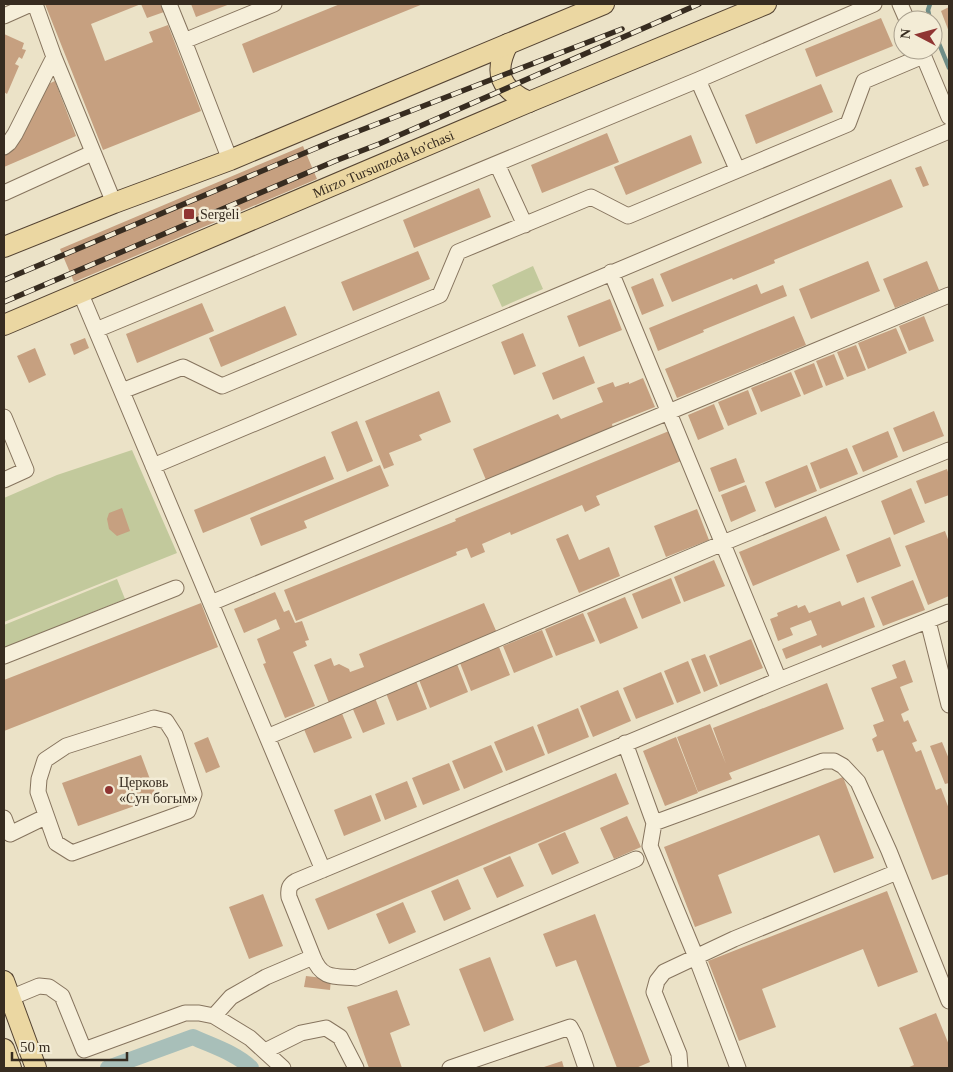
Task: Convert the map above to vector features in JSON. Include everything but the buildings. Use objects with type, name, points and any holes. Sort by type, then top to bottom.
[{"type":"main road","points":[[4,247],[114,203],[230,160],[604,4]]},
{"type":"main road","name":"Mirzo Tursunzoda ko'chasi","points":[[4,325],[529,102],[766,4]]},
{"type":"main road","points":[[508,44],[500,61],[504,84],[514,95],[529,102]]},
{"type":"main road","points":[[7,989],[36,1068]]},
{"type":"main road","points":[[4,1049],[11,1068]]},
{"type":"street","points":[[4,16],[33,4],[114,203]]},
{"type":"street","points":[[170,4],[230,160]]},
{"type":"street","points":[[184,41],[255,8],[274,4]]},
{"type":"street","points":[[96,330],[698,80],[874,4]]},
{"type":"street","points":[[4,147],[15,134],[54,57]]},
{"type":"street","points":[[122,392],[183,367],[222,386],[440,295],[458,252],[591,197],[628,216],[848,124],[864,82],[908,60]]},
{"type":"street","points":[[925,60],[949,117]]},
{"type":"street","points":[[698,80],[737,169]]},
{"type":"street","points":[[153,466],[949,131]]},
{"type":"street","points":[[4,193],[92,152]]},
{"type":"street","points":[[497,164],[524,225]]},
{"type":"street","points":[[611,272],[779,680]]},
{"type":"street","points":[[80,292],[323,870]]},
{"type":"street","points":[[211,603],[949,295]]},
{"type":"street","points":[[4,417],[26,470],[4,480]]},
{"type":"street","points":[[267,737],[723,543],[949,450]]},
{"type":"street","points":[[4,656],[176,588]]},
{"type":"street","points":[[636,859],[356,978],[324,974],[320,971],[313,958],[288,890],[291,884],[296,881],[625,743],[949,612]]},
{"type":"street","points":[[928,621],[949,705]]},
{"type":"street","points":[[154,718],[166,721],[175,735],[194,794],[188,811],[72,853],[56,844],[45,817],[38,792],[39,779],[45,760],[74,743],[154,718]]},
{"type":"street","points":[[625,743],[654,822],[650,846],[696,957],[738,1068]]},
{"type":"street","points":[[654,822],[823,761],[834,761],[843,766],[852,773],[858,782],[949,1001]]},
{"type":"street","points":[[4,818],[10,834],[45,817]]},
{"type":"street","points":[[680,1068],[678,1054],[654,992],[657,981],[664,972],[734,939],[897,872]]},
{"type":"street","points":[[214,1016],[231,997],[266,978],[313,958]]},
{"type":"street","points":[[7,989],[49,987],[62,996],[84,1050],[185,1012],[200,1013],[214,1016],[250,1038],[283,1068]]},
{"type":"street","points":[[450,1068],[570,1027],[586,1068]]},
{"type":"street","points":[[265,1050],[301,1034],[326,1028],[340,1037],[356,1068]]},
{"type":"green space","points":[[533,266],[543,289],[502,307],[492,285]]},
{"type":"green space","points":[[132,450],[177,553],[4,622],[4,498],[57,475]]},
{"type":"green space","points":[[117,579],[125,599],[4,648],[4,625]]},
{"type":"waterway","points":[[928,10],[930,4]]},
{"type":"waterway","points":[[943,53],[949,68]]},
{"type":"waterway","points":[[108,1068],[193,1037],[231,1054],[251,1068]]},
{"type":"railway","points":[[4,302],[379,144],[699,4]]},
{"type":"railway","points":[[4,280],[333,141],[622,29]]},
{"type":"place","name":"Sergeli","points":[[189,214]]},
{"type":"place","name":"Церковь «Сун богым»","points":[[109,790]]}]
